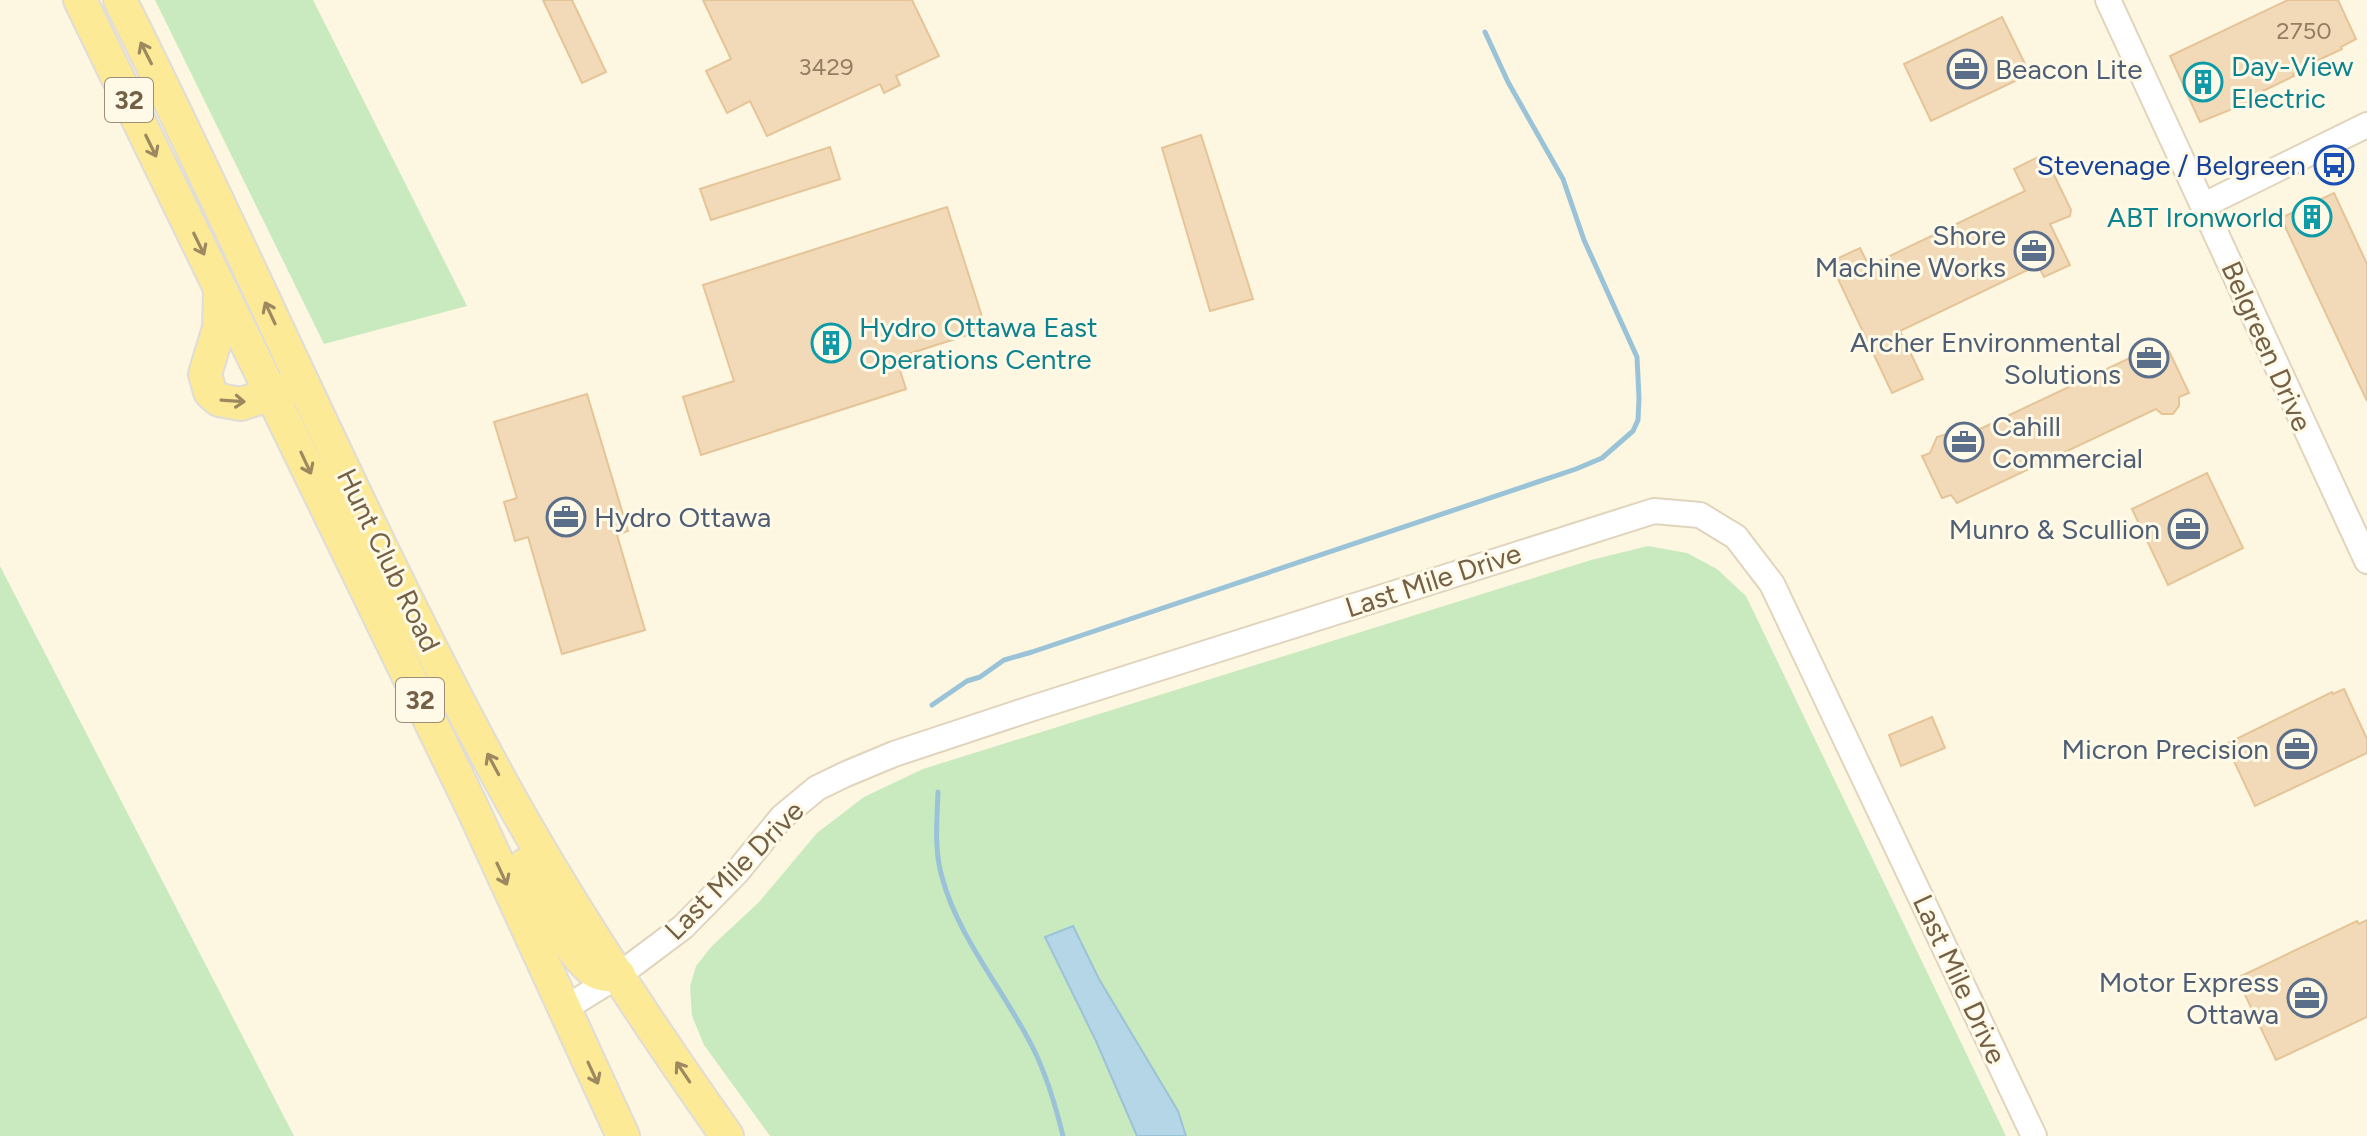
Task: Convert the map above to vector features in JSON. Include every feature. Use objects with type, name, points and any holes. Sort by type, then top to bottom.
[{"type":"main road","name":"Hunt Club Road","points":[[80,0],[472,807],[623,1136]]},
{"type":"main road","name":"Hunt Club Road","points":[[120,0],[459,702],[530,832],[619,975],[727,1136]]},
{"type":"main road","points":[[220,287],[219,328],[205,374],[210,392],[219,400],[241,404],[304,383]]},
{"type":"main road","points":[[381,620],[398,640],[576,954],[592,971],[619,975]]},
{"type":"street","name":"Belgreen Drive","points":[[2108,0],[2367,561]]},
{"type":"street","points":[[2204,205],[2367,125]]},
{"type":"street","name":"Last Mile Drive","points":[[564,1009],[619,975],[683,927],[712,900],[782,817],[817,788],[846,774],[894,754],[1033,708],[1654,511],[1700,515],[1736,537],[1772,584],[2034,1136]]},
{"type":"green space","points":[[155,0],[313,0],[467,306],[324,344]]},
{"type":"green space","points":[[1648,546],[1687,553],[1717,569],[1746,596],[2006,1136],[1186,1136],[1178,1111],[1099,979],[1073,926],[1045,938],[1096,1041],[1137,1136],[770,1136],[704,1045],[692,1016],[690,986],[696,966],[712,946],[759,902],[817,833],[864,797],[923,769],[1591,560]]},
{"type":"green space","points":[[0,566],[294,1136],[0,1136]]},
{"type":"water","points":[[1073,926],[1099,979],[1178,1111],[1186,1136],[1137,1136],[1096,1041],[1045,937]]},
{"type":"building","points":[[543,0],[572,0],[606,72],[582,83]]},
{"type":"building","points":[[703,0],[912,0],[939,56],[896,76],[900,85],[884,93],[880,84],[767,136],[750,101],[727,113],[706,71],[731,59]]},
{"type":"building","points":[[2288,0],[2338,0],[2356,39],[2261,92],[2248,100],[2250,102],[2200,122],[2170,56]]},
{"type":"building","name":"Beacon Lite","points":[[2002,17],[2030,74],[1931,121],[1904,64]]},
{"type":"building","points":[[1201,135],[1253,299],[1210,311],[1162,148]]},
{"type":"building","points":[[830,147],[840,179],[711,220],[700,189]]},
{"type":"building","points":[[2044,154],[2071,210],[2070,216],[2050,224],[2070,265],[2044,277],[2038,265],[1900,331],[1923,379],[1892,393],[1830,262],[1860,248],[1869,266],[2025,191],[2014,169]]},
{"type":"building","points":[[2334,193],[2367,264],[2367,401],[2281,218]]},
{"type":"building","name":"Hydro Ottawa East Operations Centre","points":[[947,207],[986,329],[896,358],[906,389],[701,455],[683,397],[734,381],[703,285]]},
{"type":"building","points":[[2155,346],[2159,356],[2169,351],[2189,393],[2179,397],[2179,406],[2173,414],[2162,414],[2156,409],[1957,503],[1951,495],[1942,498],[1922,456],[1930,453],[1937,437],[1947,434],[1957,440]]},
{"type":"building","name":"Hydro Ottawa","points":[[587,394],[628,531],[617,535],[645,630],[562,654],[528,537],[515,541],[504,502],[517,498],[494,422]]},
{"type":"building","name":"Munro & Scullion","points":[[2207,473],[2243,548],[2168,585],[2132,509]]},
{"type":"building","name":"Micron Precision","points":[[2344,689],[2367,739],[2367,753],[2255,806],[2226,744]]},
{"type":"building","points":[[1932,717],[1945,748],[1901,766],[1889,735]]},
{"type":"building","name":"Motor Express Ottawa","points":[[2367,920],[2367,1017],[2276,1060],[2237,978],[2357,921],[2359,924]]},
{"type":"waterway","points":[[932,705],[1004,660],[1576,469],[1602,458],[1633,431],[1638,420],[1637,357],[1584,240],[1563,179],[1508,82],[1485,32]]},
{"type":"waterway","points":[[938,792],[938,856],[949,900],[971,944],[1034,1050],[1051,1092],[1063,1136]]},
{"type":"place","name":"Beacon Lite","points":[[1967,69]]},
{"type":"place","name":"Day-View Electric","points":[[2203,82]]},
{"type":"place","name":"Stevenage / Belgreen","points":[[2334,165]]},
{"type":"place","name":"ABT Ironworld","points":[[2312,217]]},
{"type":"place","name":"Shore Machine Works","points":[[2034,251]]},
{"type":"place","name":"Hydro Ottawa East Operations Centre","points":[[831,343]]},
{"type":"place","name":"Archer Environmental Solutions","points":[[2149,358]]},
{"type":"place","name":"Cahill Commercial","points":[[1964,442]]},
{"type":"place","name":"Hydro Ottawa","points":[[566,517]]},
{"type":"place","name":"Munro & Scullion","points":[[2188,529]]},
{"type":"place","name":"Micron Precision","points":[[2297,749]]},
{"type":"place","name":"Motor Express Ottawa","points":[[2307,998]]}]
